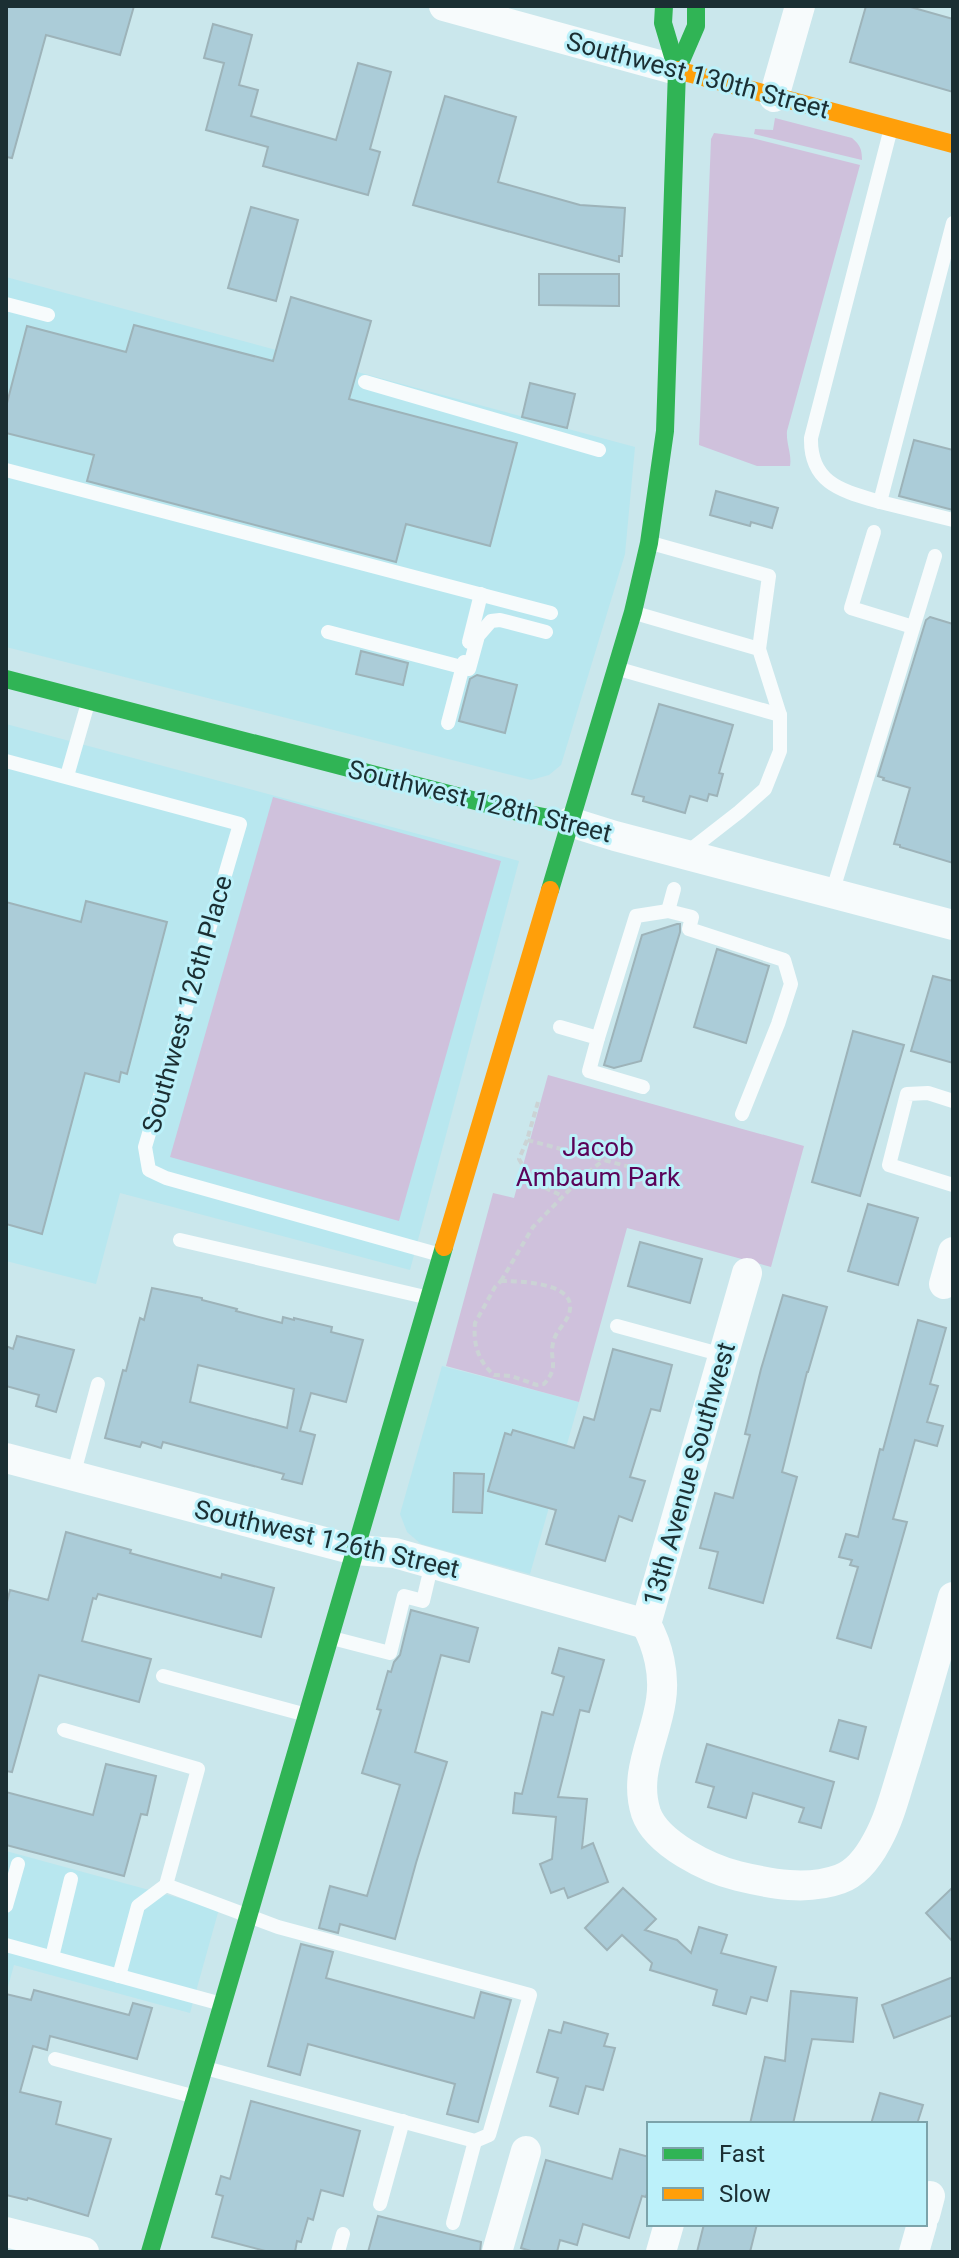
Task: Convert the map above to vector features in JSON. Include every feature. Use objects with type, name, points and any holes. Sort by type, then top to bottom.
[{"type":"main road","points":[[150,2252],[617,668],[649,543],[665,431],[677,70],[663,23],[664,6]]},
{"type":"main road","points":[[677,70],[696,26],[696,6]]},
{"type":"main road","name":"Southwest 130th Street","points":[[677,70],[953,144]]},
{"type":"main road","name":"Southwest 128th Street","points":[[6,679],[518,812],[570,822]]},
{"type":"street","name":"Southwest 130th Street","points":[[444,6],[677,70]]},
{"type":"street","points":[[774,97],[800,6]]},
{"type":"street","name":"Southwest 128th Street","points":[[570,822],[953,925]]},
{"type":"street","points":[[944,1284],[953,1252]]},
{"type":"street","name":"13th Avenue Southwest","points":[[747,1273],[646,1624],[658,1655],[661,1678],[661,1700],[642,1781],[647,1816],[658,1832],[674,1846],[727,1873],[801,1886],[840,1879],[865,1860],[878,1840],[939,1700]]},
{"type":"street","name":"Southwest 126th Street","points":[[6,1459],[355,1550],[395,1553],[646,1624]]},
{"type":"street","points":[[939,1700],[953,1597]]},
{"type":"street","points":[[497,2252],[526,2151]]},
{"type":"street","points":[[661,2252],[668,2226]]},
{"type":"street","points":[[914,2252],[922,2226]]},
{"type":"street","points":[[6,2232],[84,2252]]},
{"type":"lane","points":[[891,128],[811,438],[810,452],[815,468],[842,491],[953,520]]},
{"type":"lane","points":[[880,502],[953,223]]},
{"type":"lane","points":[[6,304],[48,315]]},
{"type":"lane","points":[[365,382],[599,450]]},
{"type":"lane","points":[[6,470],[551,613]]},
{"type":"lane","points":[[874,532],[851,608],[913,627]]},
{"type":"lane","points":[[649,543],[769,576],[759,649],[780,715],[780,751],[765,789],[685,854]]},
{"type":"lane","points":[[832,893],[935,556]]},
{"type":"lane","points":[[452,723],[481,594]]},
{"type":"lane","points":[[633,612],[759,649]]},
{"type":"lane","points":[[328,632],[469,669],[478,636],[491,621],[500,620],[546,632]]},
{"type":"lane","points":[[617,668],[780,715]]},
{"type":"lane","points":[[67,776],[88,701]]},
{"type":"lane","name":"Southwest 126th Place","points":[[6,761],[240,824],[145,1147],[149,1170],[166,1178],[443,1256]]},
{"type":"lane","points":[[668,911],[674,889]]},
{"type":"lane","points":[[643,1087],[589,1071],[636,916],[668,911],[692,917],[689,929],[784,960],[791,984],[742,1114]]},
{"type":"lane","points":[[560,1027],[598,1038]]},
{"type":"lane","points":[[953,1101],[928,1093],[907,1094],[889,1165],[953,1185]]},
{"type":"lane","points":[[180,1240],[430,1298]]},
{"type":"lane","points":[[617,1326],[723,1355]]},
{"type":"lane","points":[[73,1476],[98,1384]]},
{"type":"lane","points":[[330,1638],[390,1653],[404,1596],[423,1601],[432,1563]]},
{"type":"lane","points":[[163,1676],[307,1715]]},
{"type":"lane","points":[[64,1730],[198,1769],[166,1885],[138,1906],[119,1976]]},
{"type":"lane","points":[[6,1906],[18,1864]]},
{"type":"lane","points":[[52,1957],[71,1879]]},
{"type":"lane","points":[[166,1885],[278,1927],[530,1995],[489,2135],[475,2141],[205,2068]]},
{"type":"lane","points":[[6,1945],[224,2005]]},
{"type":"lane","points":[[55,2059],[196,2097]]},
{"type":"lane","points":[[380,2204],[403,2121]]},
{"type":"lane","points":[[453,2223],[475,2141]]},
{"type":"lane","points":[[338,2252],[343,2234]]},
{"type":"path","points":[[538,1102],[519,1159],[539,1185],[563,1196]]},
{"type":"path","points":[[527,1140],[657,1174]]},
{"type":"path","points":[[501,1281],[543,1284],[569,1302],[571,1308],[552,1345],[553,1372],[544,1384],[494,1375],[479,1359],[475,1323],[533,1227],[583,1176],[604,1160]]},
{"type":"shaded area","points":[[6,277],[635,447],[625,554],[561,765],[549,775],[531,780],[6,647]]},
{"type":"shaded area","points":[[6,724],[519,861],[410,1270],[120,1193],[96,1284],[6,1261]]},
{"type":"shaded area","points":[[442,1366],[579,1402],[530,1574],[421,1544],[407,1532],[400,1514]]},
{"type":"shaded area","points":[[6,1851],[219,1909],[190,2013],[14,1965],[6,1994]]},
{"type":"green space","points":[[775,118],[852,138],[860,148],[862,160],[754,134],[755,129],[773,130]]},
{"type":"green space","points":[[714,133],[752,138],[860,165],[787,431],[790,466],[757,466],[699,445],[711,139]]},
{"type":"green space","points":[[273,797],[501,861],[399,1221],[170,1157]]},
{"type":"green space","name":"Jacob Ambaum Park","points":[[548,1075],[804,1146],[771,1267],[627,1228],[579,1402],[446,1366],[493,1193],[514,1198]]},
{"type":"building","points":[[6,6],[134,6],[120,55],[46,35],[12,158],[6,157]]},
{"type":"building","points":[[866,6],[907,6],[953,19],[953,92],[850,62]]},
{"type":"building","points":[[213,24],[252,35],[239,85],[258,90],[251,116],[336,140],[358,63],[391,72],[370,149],[380,152],[368,195],[263,166],[268,147],[206,130],[224,63],[204,58]]},
{"type":"building","points":[[445,96],[516,117],[498,182],[580,205],[625,208],[619,262],[413,205]]},
{"type":"building","points":[[251,207],[298,220],[276,301],[228,288]]},
{"type":"building","points":[[539,274],[619,274],[619,306],[539,305]]},
{"type":"building","points":[[291,297],[371,321],[349,399],[517,443],[490,546],[406,524],[396,562],[87,481],[94,455],[6,433],[6,407],[27,326],[126,352],[134,325],[273,361]]},
{"type":"building","points":[[530,383],[575,394],[567,428],[522,417]]},
{"type":"building","points":[[914,440],[953,450],[953,510],[899,496]]},
{"type":"building","points":[[716,491],[778,508],[772,528],[751,522],[750,526],[710,515]]},
{"type":"building","points":[[930,617],[953,624],[953,863],[894,844],[910,788],[878,776],[926,620]]},
{"type":"building","points":[[361,651],[408,663],[403,685],[356,674]]},
{"type":"building","points":[[477,675],[517,685],[505,733],[459,721],[470,679]]},
{"type":"building","points":[[659,704],[733,725],[719,773],[723,774],[717,796],[709,794],[707,801],[690,796],[685,813],[643,801],[644,797],[632,794]]},
{"type":"building","points":[[86,901],[167,922],[127,1074],[121,1072],[119,1082],[85,1073],[42,1234],[6,1224],[6,902],[81,922]]},
{"type":"building","points":[[680,924],[680,932],[641,1061],[614,1068],[604,1065],[642,935]]},
{"type":"building","points":[[717,949],[769,966],[746,1043],[694,1027]]},
{"type":"building","points":[[933,976],[953,981],[953,1063],[911,1051]]},
{"type":"building","points":[[853,1031],[904,1045],[860,1196],[812,1182]]},
{"type":"building","points":[[868,1204],[918,1218],[898,1285],[848,1271]]},
{"type":"building","points":[[640,1242],[702,1259],[690,1303],[628,1286]]},
{"type":"building","points":[[152,1288],[202,1298],[282,1323],[283,1317],[332,1327],[331,1332],[363,1340],[346,1402],[311,1393],[300,1431],[315,1435],[302,1484],[282,1479],[284,1474],[163,1442],[161,1448],[142,1442],[140,1447],[105,1438],[140,1318],[144,1320]],"holes":[[[198,1365],[294,1389],[287,1428],[190,1402]]]},
{"type":"building","points":[[783,1295],[827,1307],[782,1472],[797,1477],[763,1603],[709,1588],[718,1552],[700,1548],[715,1493],[733,1498],[750,1435],[745,1434],[761,1369]]},
{"type":"building","points":[[918,1320],[946,1328],[930,1384],[938,1386],[927,1422],[943,1426],[937,1446],[915,1440],[893,1519],[907,1522],[871,1648],[837,1638],[858,1567],[850,1565],[852,1560],[839,1557],[846,1534],[858,1537]]},
{"type":"building","points":[[17,1336],[74,1350],[56,1412],[36,1406],[39,1395],[6,1386],[6,1346],[13,1349]]},
{"type":"building","points":[[613,1349],[672,1365],[660,1411],[651,1409],[630,1477],[645,1481],[632,1521],[619,1516],[605,1561],[546,1544],[556,1510],[488,1491],[505,1433],[511,1435],[513,1430],[574,1448],[584,1417],[594,1420]]},
{"type":"building","points":[[454,1473],[484,1474],[482,1513],[453,1512]]},
{"type":"building","points":[[66,1532],[221,1578],[222,1574],[274,1588],[261,1637],[98,1594],[96,1599],[93,1598],[82,1641],[151,1659],[139,1702],[39,1675],[12,1772],[6,1771],[6,1606],[10,1590],[48,1600]]},
{"type":"building","points":[[411,1610],[478,1628],[469,1662],[441,1655],[415,1752],[447,1762],[395,1939],[340,1924],[338,1933],[319,1928],[330,1886],[367,1896],[400,1785],[362,1773],[381,1710],[377,1709],[388,1671],[391,1672],[400,1655]]},
{"type":"building","points":[[559,1648],[604,1660],[589,1712],[580,1710],[558,1797],[587,1799],[582,1848],[593,1843],[608,1882],[568,1898],[564,1888],[551,1893],[540,1864],[552,1859],[556,1817],[513,1813],[515,1793],[522,1794],[542,1712],[553,1715],[564,1677],[552,1673]]},
{"type":"building","points":[[839,1720],[866,1727],[858,1759],[830,1751]]},
{"type":"building","points":[[707,1744],[834,1782],[821,1828],[799,1822],[804,1808],[753,1793],[746,1818],[708,1807],[714,1787],[696,1782]]},
{"type":"building","points":[[106,1764],[156,1776],[147,1815],[141,1814],[124,1876],[6,1845],[6,1792],[93,1815]]},
{"type":"building","points":[[953,1887],[953,1942],[926,1913]]},
{"type":"building","points":[[623,1888],[656,1919],[645,1930],[677,1940],[691,1953],[699,1927],[727,1935],[721,1953],[776,1967],[767,2001],[751,1997],[746,2014],[713,2005],[717,1990],[650,1970],[652,1963],[622,1935],[607,1950],[585,1928]]},
{"type":"building","points":[[301,1944],[333,1952],[326,1978],[474,2018],[481,1992],[511,2000],[478,2122],[447,2114],[455,2084],[308,2044],[300,2075],[268,2066]]},
{"type":"building","points":[[953,1977],[953,2015],[894,2038],[882,2005]]},
{"type":"building","points":[[34,1990],[129,2015],[133,2003],[152,2008],[137,2059],[50,2036],[47,2050],[33,2046],[20,2092],[61,2102],[56,2124],[111,2139],[88,2216],[28,2198],[6,2195],[6,1994],[31,2000]]},
{"type":"building","points":[[791,1991],[857,1998],[853,2042],[812,2039],[793,2122],[750,2122],[765,2057],[785,2061]]},
{"type":"building","points":[[564,2022],[608,2034],[604,2046],[615,2048],[603,2090],[586,2086],[578,2114],[550,2106],[558,2078],[537,2072],[549,2030],[561,2033]]},
{"type":"building","points":[[880,2093],[923,2105],[918,2122],[872,2122]]},
{"type":"building","points":[[251,2101],[360,2131],[343,2196],[321,2190],[313,2220],[308,2218],[295,2252],[269,2252],[212,2237],[223,2196],[216,2194],[221,2176],[230,2179]]},
{"type":"building","points":[[620,2149],[647,2156],[647,2193],[646,2197],[642,2196],[629,2238],[583,2224],[577,2245],[560,2240],[557,2252],[534,2252],[521,2248],[546,2160],[612,2179]]},
{"type":"building","points":[[378,2216],[481,2242],[480,2252],[368,2252]]},
{"type":"building","points":[[704,2226],[756,2226],[750,2252],[697,2252]]},
{"type":"traffic: fast","points":[[550,890],[633,612],[649,543],[665,431],[677,70],[663,23],[664,6]]},
{"type":"traffic: fast","points":[[677,70],[696,26],[696,6]]},
{"type":"traffic: fast","points":[[6,679],[518,812],[570,822]]},
{"type":"traffic: fast","points":[[150,2252],[444,1247]]},
{"type":"traffic: slow","points":[[677,70],[953,144]]},
{"type":"traffic: slow","points":[[444,1247],[550,890]]}]
